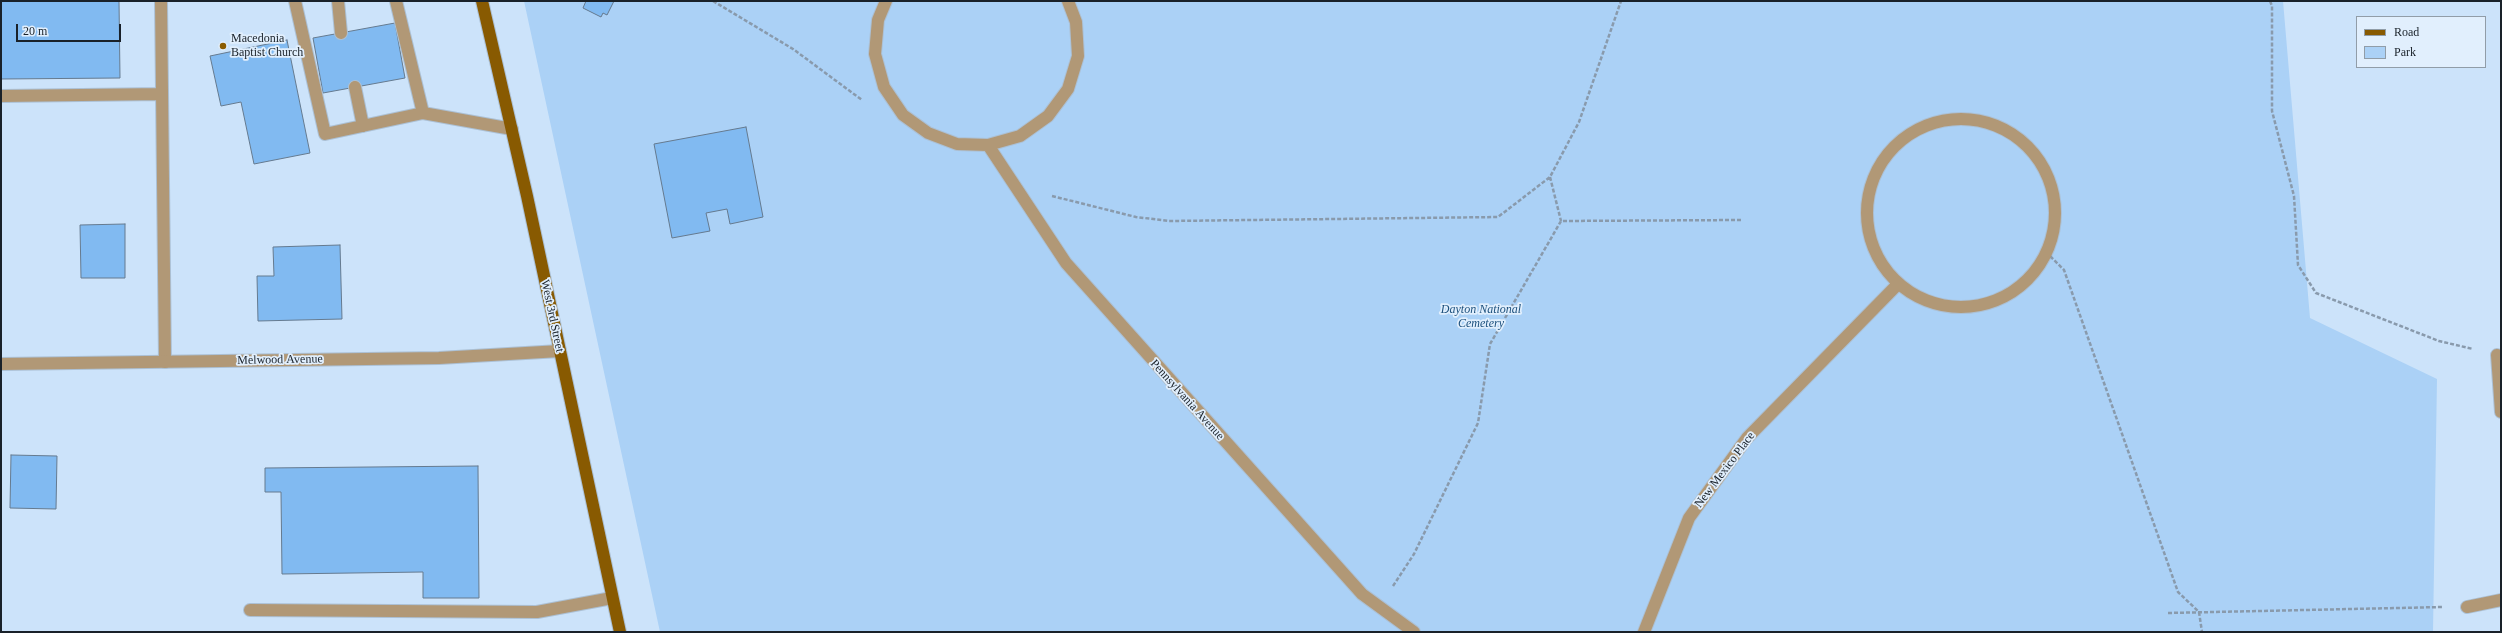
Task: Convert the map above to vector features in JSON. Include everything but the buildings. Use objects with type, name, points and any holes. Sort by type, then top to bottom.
[{"type":"main road","name":"West 3rd Street","points":[[482,1],[512,129],[620,632]]},
{"type":"street","points":[[161,1],[165,362]]},
{"type":"street","points":[[295,1],[324,134],[423,113],[512,129]]},
{"type":"street","points":[[338,1],[342,34]]},
{"type":"street","points":[[396,1],[423,113]]},
{"type":"street","points":[[886,1],[878,20],[875,54],[884,87],[904,115],[928,133],[957,144],[988,145],[1020,136],[1048,116],[1068,89],[1078,56],[1076,22],[1068,1]]},
{"type":"street","points":[[355,87],[362,126]]},
{"type":"street","points":[[1,96],[162,94]]},
{"type":"street","points":[[1973,118],[2002,127],[2028,146],[2046,172],[2055,203],[2053,236],[2040,265],[2018,288],[1989,303],[1957,308],[1925,301],[1898,284],[1879,260],[1868,232],[1867,202],[1875,173],[1891,148],[1915,130],[1943,119],[1973,118]]},
{"type":"street","name":"Pennsylvania Avenue","points":[[988,145],[1066,263],[1362,594],[1379,608],[1414,632]]},
{"type":"street","name":"New Mexico Place","points":[[1644,632],[1689,518],[1747,438],[1898,284]]},
{"type":"street","name":"Melwood Avenue","points":[[1,364],[439,358],[560,351]]},
{"type":"street","points":[[2497,355],[2501,412]]},
{"type":"street","points":[[250,610],[537,612],[612,598]]},
{"type":"street","points":[[2467,607],[2501,600]]},
{"type":"path","points":[[713,1],[793,49],[865,103]]},
{"type":"path","points":[[1017,190],[1060,197],[1136,217],[1169,221],[1498,217],[1550,177],[1579,122],[1621,1]]},
{"type":"path","points":[[2270,1],[2272,6],[2272,111],[2294,196],[2298,265],[2316,293],[2439,341],[2497,355]]},
{"type":"path","points":[[1379,608],[1414,554],[1478,423],[1490,344],[1561,221],[1550,177]]},
{"type":"path","points":[[1561,221],[1741,220]]},
{"type":"path","points":[[2046,252],[2064,270],[2178,592],[2199,612],[2202,632]]},
{"type":"path","points":[[2168,613],[2467,607]]},
{"type":"green space","name":"Dayton National Cemetery","points":[[524,1],[2283,1],[2310,318],[2437,379],[2433,632],[660,632]]},
{"type":"place","name":"Macedonia Baptist Church","points":[[223,46]]}]
